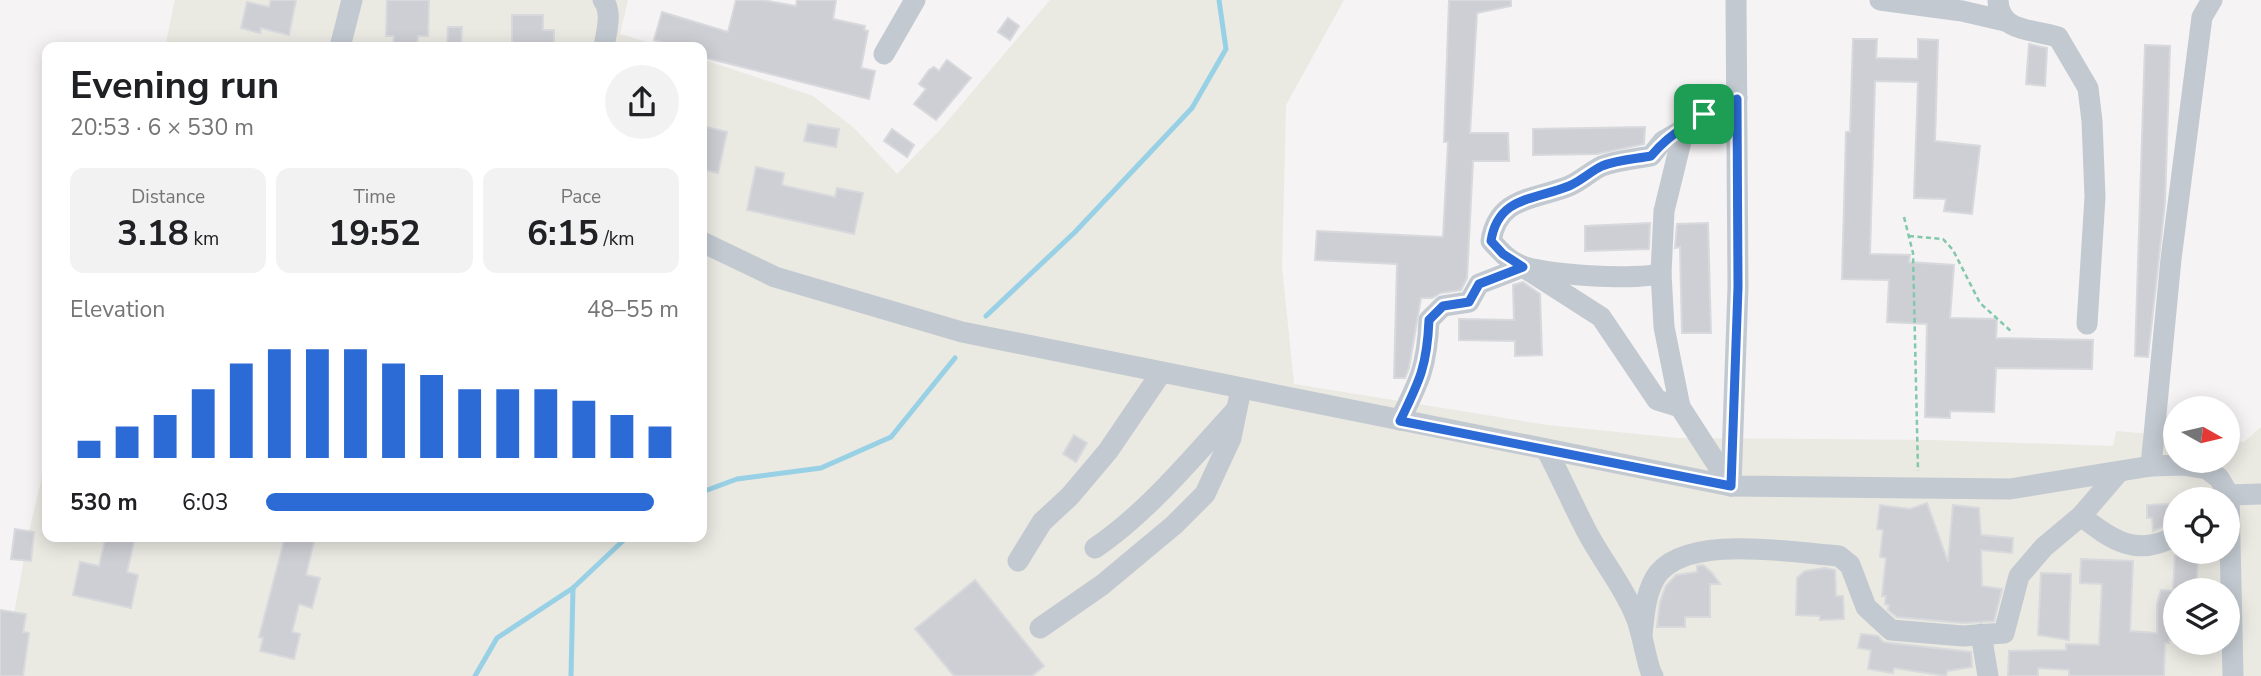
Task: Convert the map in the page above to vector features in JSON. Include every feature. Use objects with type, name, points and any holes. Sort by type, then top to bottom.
[{"type":"street","points":[[341,42],[352,0]]},
{"type":"street","points":[[603,0],[608,6],[605,42]]},
{"type":"street","points":[[884,54],[915,0]]},
{"type":"street","points":[[1731,486],[1738,287],[1736,0]]},
{"type":"street","points":[[1880,0],[1968,5],[2014,27],[2058,37],[2088,88],[2095,197],[2087,324]]},
{"type":"street","points":[[1998,0],[1998,8],[2005,22]]},
{"type":"street","points":[[2151,466],[2171,259],[2202,17],[2212,0]]},
{"type":"street","points":[[1680,407],[1657,400],[1601,317],[1503,254],[1491,241],[1493,229],[1501,214],[1523,199],[1571,186],[1602,166],[1651,156],[1663,141],[1704,114],[1737,99]]},
{"type":"street","points":[[1684,129],[1664,211],[1661,273],[1664,327],[1680,407],[1731,486]]},
{"type":"street","points":[[707,244],[775,277],[962,332],[1161,373],[1239,399],[1400,421],[1731,486],[2010,489],[2151,466],[2183,465],[2207,469],[2219,478],[2223,487]]},
{"type":"street","points":[[1400,421],[1422,375],[1427,354],[1429,320],[1443,306],[1469,302],[1479,284],[1523,267],[1606,278],[1648,278],[1661,273]]},
{"type":"street","points":[[1018,561],[1042,522],[1070,496],[1108,451],[1161,373]]},
{"type":"street","points":[[1095,548],[1110,538],[1167,485],[1239,399]]},
{"type":"street","points":[[1040,628],[1102,585],[1174,525],[1205,494],[1231,438],[1239,399]]},
{"type":"street","points":[[1546,449],[1571,495],[1584,527],[1623,588],[1643,635],[1653,676]]},
{"type":"street","points":[[1643,635],[1645,603],[1656,578],[1669,562],[1728,548],[1839,556],[1850,565],[1866,607],[1891,630],[1933,635],[2004,633],[2020,576],[2044,547],[2081,516],[2119,472]]},
{"type":"street","points":[[2240,496],[2261,494]]},
{"type":"street","points":[[2081,516],[2104,534],[2133,547],[2163,543]]},
{"type":"street","points":[[2229,564],[2233,676]]},
{"type":"street","points":[[1982,634],[1988,676]]},
{"type":"path","points":[[1904,218],[1913,253],[1918,488]]},
{"type":"path","points":[[1909,236],[1943,239],[1953,250],[1980,303],[2013,333]]},
{"type":"shaded area","points":[[175,0],[628,0],[620,34],[647,42],[166,42]]},
{"type":"shaded area","points":[[1050,0],[1344,0],[1286,105],[1282,267],[1294,384],[1547,425],[1677,438],[1930,440],[2113,446],[2116,431],[2163,435],[2163,473],[2240,473],[2240,442],[2244,442],[2261,427],[2261,676],[3,676],[29,531],[42,477],[42,542],[707,542],[707,61],[813,96],[854,128],[897,174],[940,130]]},
{"type":"building","points":[[271,0],[296,0],[289,35],[261,28],[260,33],[241,28],[247,2],[269,7]]},
{"type":"building","points":[[387,0],[429,0],[428,36],[418,36],[417,42],[393,42],[394,36],[386,36]]},
{"type":"building","points":[[736,0],[762,0],[796,6],[797,0],[836,0],[833,19],[865,26],[864,30],[868,31],[861,68],[875,71],[869,99],[707,58],[707,42],[654,40],[662,12],[728,32]]},
{"type":"building","points":[[1449,0],[1511,0],[1511,6],[1477,13],[1470,133],[1508,133],[1509,161],[1473,161],[1467,278],[1461,290],[1441,293],[1432,298],[1421,298],[1409,368],[1405,378],[1394,378],[1397,264],[1315,260],[1317,231],[1443,237],[1448,142],[1444,142]]},
{"type":"building","points":[[512,15],[543,15],[543,30],[554,30],[554,42],[512,42]]},
{"type":"building","points":[[1008,18],[1019,26],[1010,40],[998,32]]},
{"type":"building","points":[[448,27],[462,27],[461,42],[447,42]]},
{"type":"building","points":[[1853,39],[1877,39],[1876,58],[1918,59],[1918,39],[1938,40],[1935,141],[1980,146],[1972,214],[1944,211],[1946,199],[1914,198],[1918,82],[1875,81],[1870,254],[1910,255],[1909,262],[1954,265],[1950,318],[1997,319],[1996,338],[2093,340],[2092,369],[1996,368],[1994,412],[1950,411],[1950,418],[1925,417],[1927,324],[1887,322],[1889,280],[1842,279],[1846,132],[1850,132]]},
{"type":"building","points":[[2029,44],[2047,48],[2045,86],[2026,84]]},
{"type":"building","points":[[2145,45],[2170,46],[2165,203],[2148,357],[2135,356]]},
{"type":"building","points":[[947,60],[971,78],[936,120],[914,104],[926,89],[919,84],[929,70],[934,67],[939,71]]},
{"type":"building","points":[[808,124],[839,129],[836,147],[804,141]]},
{"type":"building","points":[[707,127],[727,132],[718,173],[707,170]]},
{"type":"building","points":[[1645,127],[1644,144],[1597,154],[1533,155],[1533,129]]},
{"type":"building","points":[[892,129],[914,145],[907,157],[884,141]]},
{"type":"building","points":[[756,167],[784,173],[782,185],[835,197],[837,188],[863,193],[854,234],[747,210]]},
{"type":"building","points":[[1650,223],[1649,249],[1585,251],[1585,226]]},
{"type":"building","points":[[1708,223],[1711,333],[1682,333],[1680,247],[1675,248],[1677,224]]},
{"type":"building","points":[[1523,282],[1540,294],[1542,355],[1515,356],[1515,341],[1459,340],[1459,319],[1514,320],[1513,285]]},
{"type":"building","points":[[1074,435],[1087,443],[1076,462],[1063,454]]},
{"type":"building","points":[[1927,503],[1948,562],[1953,505],[1979,508],[1981,535],[2013,538],[2012,553],[1981,550],[1982,586],[2002,589],[1994,621],[1963,623],[1897,617],[1888,610],[1889,605],[1885,604],[1886,596],[1882,596],[1886,558],[1880,557],[1883,530],[1877,529],[1880,505],[1910,509]]},
{"type":"building","points":[[2163,504],[2163,527],[2153,531],[2152,518],[2147,518],[2147,505]]},
{"type":"building","points":[[15,529],[34,532],[31,561],[11,559]]},
{"type":"building","points":[[105,542],[134,542],[127,572],[138,575],[131,608],[73,595],[80,562],[99,566]]},
{"type":"building","points":[[284,542],[314,542],[306,575],[320,578],[312,608],[299,604],[292,632],[300,634],[294,659],[260,651],[263,638],[259,637]]},
{"type":"building","points":[[2081,559],[2133,561],[2130,631],[2157,633],[2157,604],[2163,590],[2164,676],[2069,676],[2069,670],[2038,668],[2038,676],[2008,676],[2009,651],[2066,650],[2066,644],[2099,645],[2102,584],[2080,583]]},
{"type":"building","points":[[2175,564],[2198,564],[2197,578],[2174,578]]},
{"type":"building","points":[[1703,565],[1720,584],[1710,584],[1710,617],[1685,617],[1685,627],[1657,627],[1660,602],[1666,586],[1676,575],[1697,572],[1697,566]]},
{"type":"building","points":[[1825,568],[1835,570],[1836,596],[1843,596],[1844,619],[1820,620],[1820,616],[1796,615],[1797,578],[1805,571]]},
{"type":"building","points":[[2041,573],[2071,574],[2069,640],[2038,635]]},
{"type":"building","points":[[975,580],[1044,666],[1032,676],[954,676],[915,629]]},
{"type":"building","points":[[0,610],[26,614],[23,632],[29,633],[23,676],[0,676]]},
{"type":"building","points":[[1861,634],[1878,636],[1883,642],[1971,652],[1972,667],[1947,671],[1946,676],[1894,668],[1893,673],[1868,669],[1871,650],[1858,648]]},
{"type":"waterway","points":[[986,316],[1075,232],[1192,108],[1226,49],[1219,0]]},
{"type":"waterway","points":[[707,490],[737,479],[821,468],[891,437],[955,358]]},
{"type":"waterway","points":[[475,676],[497,638],[573,588],[622,542]]},
{"type":"waterway","points":[[571,676],[573,588]]},
{"type":"route","points":[[1737,99],[1738,287],[1731,486],[1400,421],[1422,375],[1427,354],[1429,320],[1443,306],[1469,302],[1479,284],[1523,267],[1503,254],[1491,241],[1493,229],[1501,214],[1523,199],[1571,186],[1602,166],[1651,156],[1663,141],[1704,114],[1737,99]]}]
